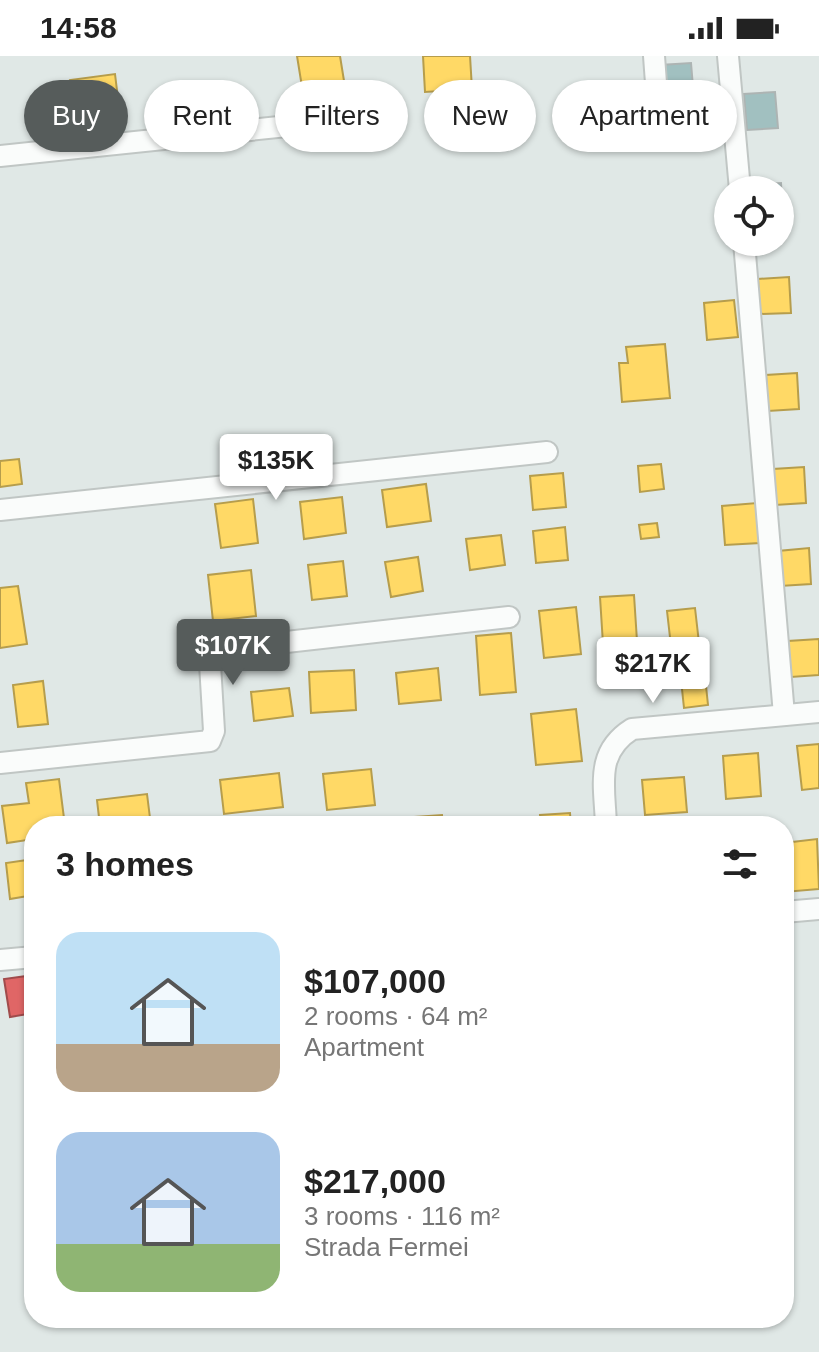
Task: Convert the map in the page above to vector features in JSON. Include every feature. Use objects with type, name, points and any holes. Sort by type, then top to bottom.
[{"type":"street","points":[[654,56],[656,80]]},
{"type":"street","points":[[728,56],[730,80]]},
{"type":"street","points":[[0,156],[275,127]]},
{"type":"street","points":[[736,152],[739,176]]},
{"type":"street","points":[[745,256],[784,715]]},
{"type":"street","points":[[0,510],[547,452]]},
{"type":"street","points":[[0,763],[210,741],[214,731],[210,664],[215,655],[224,649],[509,617]]},
{"type":"street","points":[[606,816],[604,763],[615,743],[632,729],[819,712]]},
{"type":"street","points":[[794,911],[819,909]]},
{"type":"street","points":[[0,960],[24,958]]},
{"type":"building: Homes","points":[[297,56],[340,56],[344,80],[301,80]]},
{"type":"building: Homes","points":[[423,56],[470,56],[471,80],[424,80]]},
{"type":"building: Homes","points":[[115,74],[116,80],[70,80]]},
{"type":"building: Homes","points":[[789,277],[791,313],[760,314],[758,279]]},
{"type":"building: Homes","points":[[734,300],[738,337],[707,340],[704,303]]},
{"type":"building: Homes","points":[[665,344],[670,398],[622,402],[619,363],[628,363],[626,347]]},
{"type":"building: Homes","points":[[797,373],[799,409],[768,411],[766,375]]},
{"type":"building: Homes","points":[[19,459],[22,484],[0,487],[0,461]]},
{"type":"building: Homes","points":[[661,464],[664,489],[640,492],[638,466]]},
{"type":"building: Homes","points":[[804,467],[806,503],[775,505],[773,469]]},
{"type":"building: Homes","points":[[563,473],[566,507],[533,510],[530,476]]},
{"type":"building: Homes","points":[[426,484],[431,521],[387,527],[382,490]]},
{"type":"building: Homes","points":[[342,497],[346,533],[304,539],[300,502]]},
{"type":"building: Homes","points":[[253,499],[258,543],[221,548],[215,504]]},
{"type":"building: Homes","points":[[757,503],[760,543],[725,545],[722,506]]},
{"type":"building: Homes","points":[[657,523],[659,537],[641,539],[639,525]]},
{"type":"building: Homes","points":[[565,527],[568,560],[536,563],[533,531]]},
{"type":"building: Homes","points":[[501,535],[505,565],[470,570],[466,539]]},
{"type":"building: Homes","points":[[809,548],[811,584],[780,586],[778,551]]},
{"type":"building: Homes","points":[[418,557],[423,591],[391,597],[385,562]]},
{"type":"building: Homes","points":[[343,561],[347,596],[312,600],[308,565]]},
{"type":"building: Homes","points":[[251,570],[256,616],[213,621],[208,575]]},
{"type":"building: Homes","points":[[18,586],[27,644],[0,648],[0,588]]},
{"type":"building: Homes","points":[[634,595],[637,641],[603,644],[600,597]]},
{"type":"building: Homes","points":[[576,607],[581,654],[544,658],[539,611]]},
{"type":"building: Homes","points":[[695,608],[699,643],[671,646],[667,611]]},
{"type":"building: Homes","points":[[511,633],[516,692],[480,695],[476,636]]},
{"type":"building: Homes","points":[[819,639],[819,675],[791,677],[788,641]]},
{"type":"building: Homes","points":[[704,667],[708,705],[684,708],[680,670]]},
{"type":"building: Homes","points":[[438,668],[441,700],[399,704],[396,673]]},
{"type":"building: Homes","points":[[354,670],[356,710],[311,713],[309,672]]},
{"type":"building: Homes","points":[[43,681],[48,724],[18,727],[13,685]]},
{"type":"building: Homes","points":[[289,688],[293,716],[254,721],[251,692]]},
{"type":"building: Homes","points":[[576,709],[582,761],[536,765],[531,714]]},
{"type":"building: Homes","points":[[819,744],[819,788],[802,790],[797,746]]},
{"type":"building: Homes","points":[[758,753],[761,796],[726,799],[723,756]]},
{"type":"building: Homes","points":[[371,769],[375,805],[327,810],[323,774]]},
{"type":"building: Homes","points":[[279,773],[283,807],[224,814],[220,780]]},
{"type":"building: Homes","points":[[684,777],[687,812],[645,815],[642,780]]},
{"type":"building: Homes","points":[[59,779],[64,816],[24,816],[24,840],[7,843],[2,806],[29,803],[26,783]]},
{"type":"building: Homes","points":[[147,794],[150,816],[99,816],[97,800]]},
{"type":"building: Homes","points":[[570,813],[570,816],[540,816]]},
{"type":"building: Homes","points":[[817,839],[819,889],[794,891],[794,842]]},
{"type":"building: Homes","points":[[24,860],[24,897],[10,899],[6,863]]},
{"type":"building: Shops","points":[[24,976],[24,1015],[10,1017],[4,979]]},
{"type":"building: Other","points":[[691,63],[692,80],[661,80],[660,65]]},
{"type":"building: Other","points":[[775,92],[778,128],[747,130],[744,94]]}]
